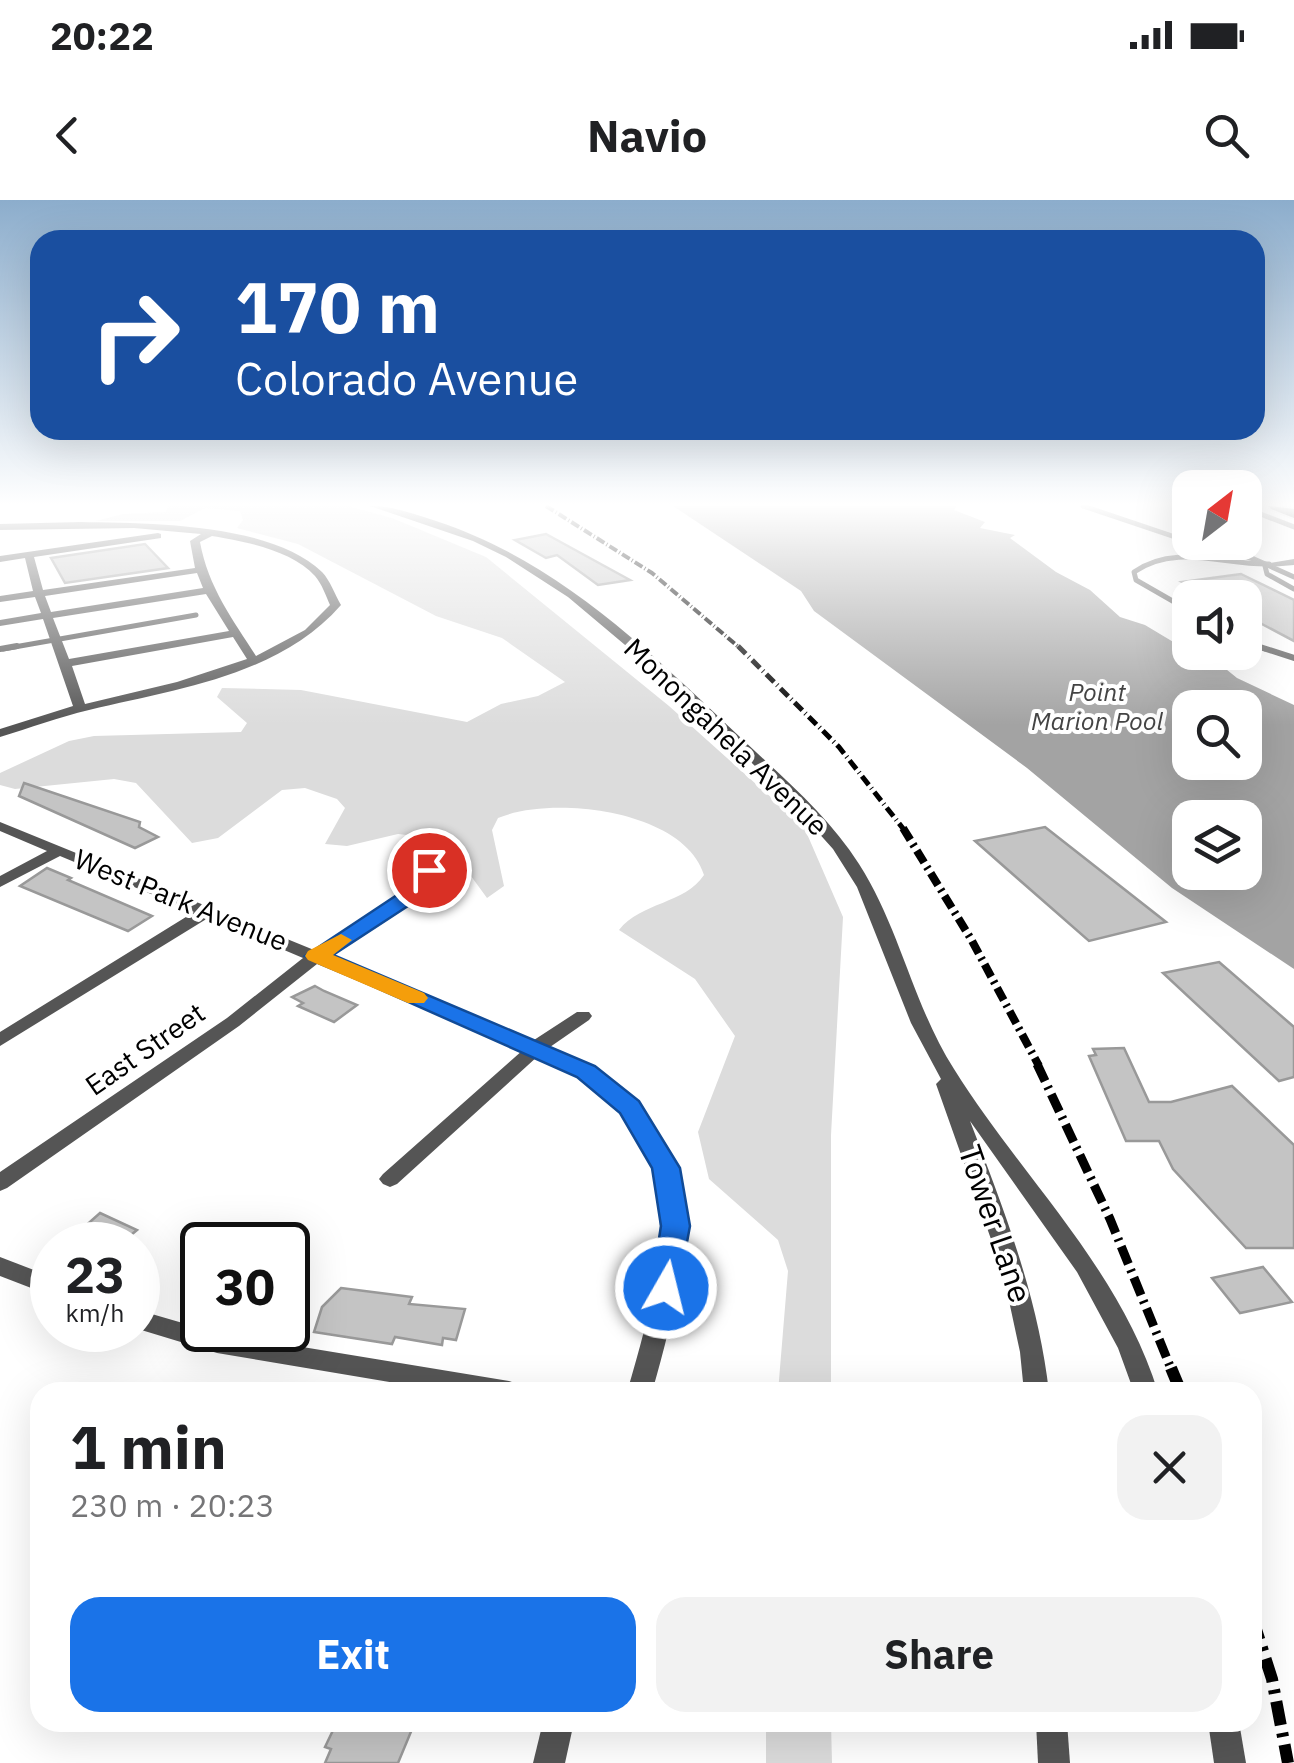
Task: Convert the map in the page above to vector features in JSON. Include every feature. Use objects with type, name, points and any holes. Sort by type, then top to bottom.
[{"type":"street","points":[[36,579],[45,616],[58,638],[80,708]]},
{"type":"street","points":[[0,599],[138,579]]},
{"type":"street","points":[[204,579],[253,660]]},
{"type":"street","points":[[0,733],[253,660],[304,635],[327,618],[336,605],[333,590],[325,579]]},
{"type":"street","name":"Monongahela Avenue","points":[[546,579],[624,638],[777,780],[814,817],[850,862],[877,910],[938,1060],[1102,1292],[1142,1382]]},
{"type":"street","points":[[0,623],[209,590]]},
{"type":"street","points":[[67,664],[238,632]]},
{"type":"street","name":"West Park Avenue","points":[[0,826],[536,1048],[586,1072],[630,1108],[666,1168],[675,1226],[662,1318],[643,1382]]},
{"type":"street","points":[[0,882],[60,850]]},
{"type":"street","name":"East Street","points":[[0,1183],[232,1022],[316,956],[424,886],[429,870],[402,853]]},
{"type":"street","points":[[0,1040],[208,911]]},
{"type":"street","points":[[390,1179],[536,1048],[583,1016]]},
{"type":"street","name":"Tower Lane","points":[[938,1060],[1004,1235],[1026,1314],[1035,1382]]},
{"type":"street","points":[[0,1266],[30,1278]]},
{"type":"street","points":[[160,1326],[217,1343],[449,1382]]},
{"type":"street","points":[[549,1763],[557,1732]]},
{"type":"street","points":[[1052,1732],[1054,1763]]},
{"type":"street","points":[[1225,1732],[1230,1763]]},
{"type":"lane","points":[[1136,579],[1172,601]]},
{"type":"lane","points":[[0,649],[196,615]]},
{"type":"lane","points":[[1262,648],[1294,658]]},
{"type":"shaded area","points":[[365,579],[513,579],[669,706],[804,827],[843,917],[831,1135],[831,1382],[779,1382],[788,1271],[778,1240],[709,1179],[698,1132],[735,1036],[695,979],[619,930],[639,914],[686,892],[704,875],[692,853],[671,835],[645,822],[582,809],[522,811],[498,818],[492,830],[504,886],[487,898],[444,839],[398,834],[347,846],[325,844],[345,808],[337,799],[305,788],[282,790],[218,838],[192,843],[136,783],[114,779],[15,789],[0,785],[0,773],[69,741],[94,736],[241,732],[247,723],[217,697],[222,688],[301,690],[467,722],[501,704],[538,696],[565,682],[502,638],[436,616]]},
{"type":"shaded area","points":[[766,1732],[831,1732],[832,1763],[766,1763]]},
{"type":"water","name":"Point Marion Pool","points":[[783,579],[1069,579],[1090,590],[1120,617],[1145,625],[1172,641],[1172,670],[1227,670],[1294,705],[1294,969],[1175,890],[1262,890],[1262,800],[1172,800],[1172,888],[1027,768],[814,611],[801,591]]},
{"type":"building","points":[[590,579],[630,580],[598,585]]},
{"type":"building","points":[[1262,584],[1294,600],[1294,641],[1262,624]]},
{"type":"building","points":[[24,783],[140,822],[139,827],[158,837],[135,848],[19,796]]},
{"type":"building","points":[[1045,827],[1166,922],[1089,941],[975,841]]},
{"type":"building","points":[[47,868],[152,916],[128,931],[20,886]]},
{"type":"building","points":[[1219,962],[1294,1027],[1294,1077],[1279,1081],[1163,973]]},
{"type":"building","points":[[315,986],[357,1005],[334,1022],[298,1006],[303,1003],[292,997]]},
{"type":"building","points":[[1124,1048],[1149,1102],[1171,1102],[1232,1086],[1294,1145],[1294,1248],[1246,1248],[1173,1169],[1159,1141],[1126,1141],[1089,1056],[1096,1055],[1093,1049]]},
{"type":"building","points":[[100,1213],[120,1222],[90,1222]]},
{"type":"building","points":[[1263,1267],[1292,1302],[1240,1313],[1212,1278]]},
{"type":"building","points":[[341,1288],[412,1297],[409,1304],[465,1309],[456,1340],[443,1338],[442,1345],[395,1337],[392,1344],[314,1332],[322,1307]]},
{"type":"building","points":[[332,1732],[411,1732],[398,1763],[325,1763],[331,1749],[325,1747]]},
{"type":"railway","points":[[659,579],[741,649]]},
{"type":"railway","points":[[738,646],[741,649]]},
{"type":"railway","points":[[741,649],[839,747],[904,830]]},
{"type":"railway","points":[[904,830],[971,939],[1039,1066]]},
{"type":"railway","points":[[1037,1064],[1110,1219],[1172,1371]]},
{"type":"railway","points":[[1171,1368],[1177,1382]]},
{"type":"railway","points":[[1262,1648],[1288,1763]]},
{"type":"slow traffic","points":[[341,940],[316,956],[416,998]]},
{"type":"route","points":[[429,870],[424,886],[316,956],[586,1072],[630,1108],[666,1168],[675,1226],[666,1288]]}]
